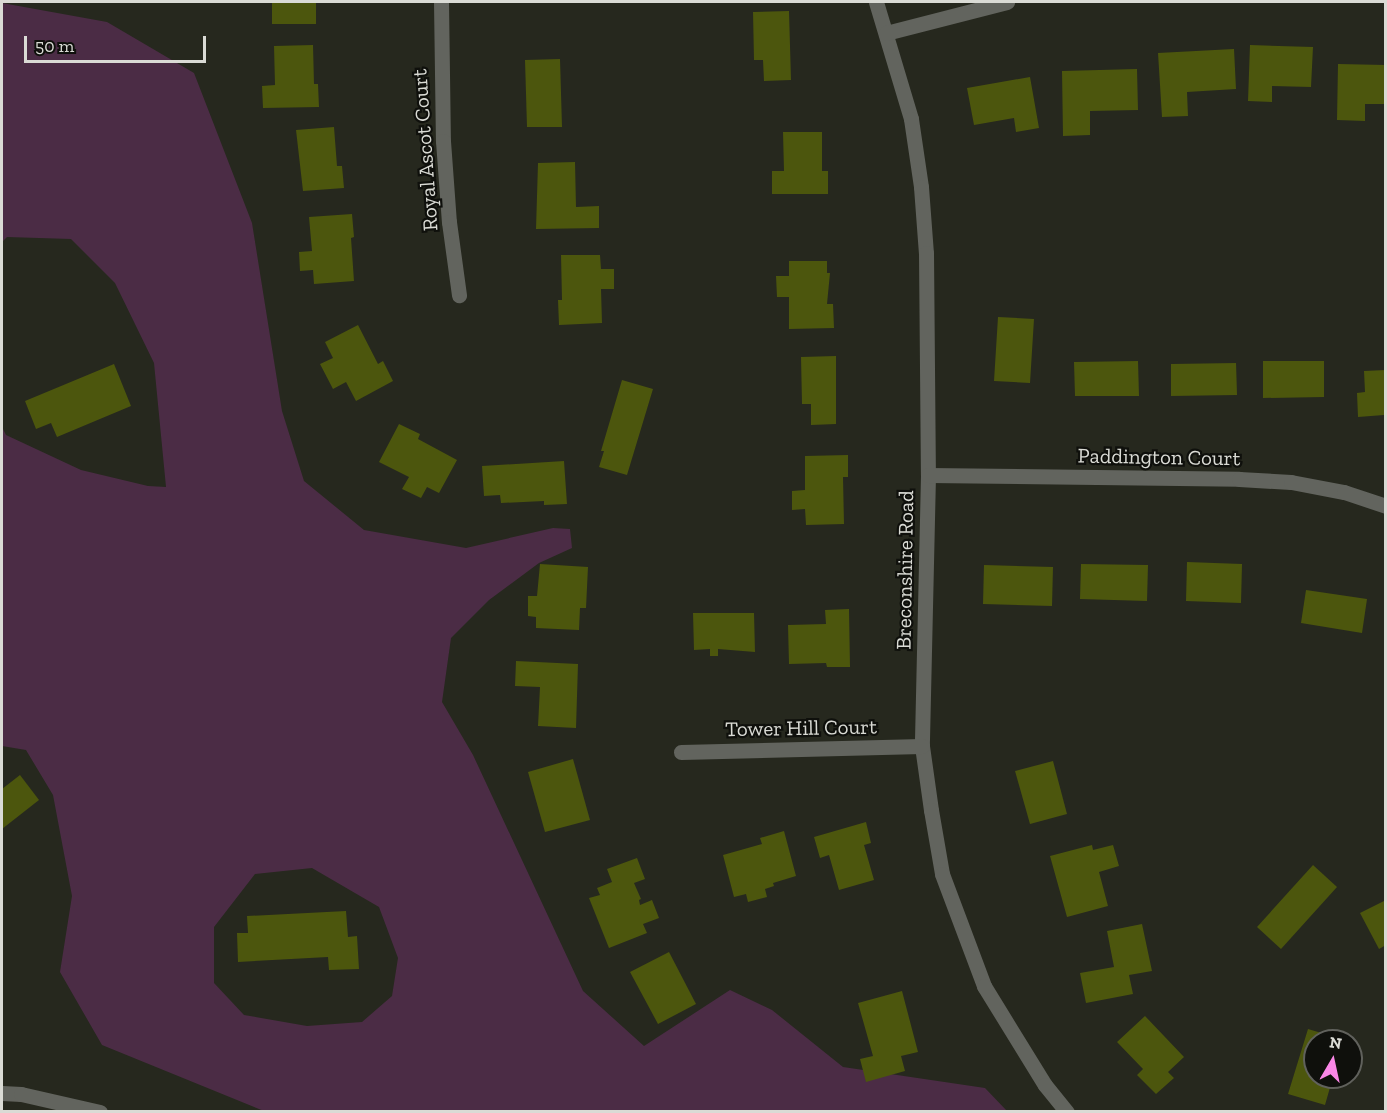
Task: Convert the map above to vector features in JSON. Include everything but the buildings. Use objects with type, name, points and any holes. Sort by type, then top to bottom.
[{"type":"street","name":"Royal Ascot Court","points":[[441,2],[443,141],[449,222],[459,295]]},
{"type":"street","name":"Breconshire Road","points":[[876,2],[911,119],[921,187],[928,326],[928,475],[922,746],[942,874],[984,986],[1045,1085],[1067,1112]]},
{"type":"street","points":[[886,33],[1007,2]]},
{"type":"street","name":"Paddington Court","points":[[928,475],[1239,479],[1302,484],[1344,492],[1386,506]]},
{"type":"street","name":"Tower Hill Court","points":[[681,752],[922,746]]},
{"type":"street","points":[[2,1093],[21,1094],[100,1112]]},
{"type":"shaded area","points":[[2,3],[107,22],[194,73],[252,223],[282,411],[304,481],[364,530],[466,548],[553,528],[570,529],[572,548],[539,563],[489,600],[451,638],[442,702],[473,755],[583,991],[644,1046],[730,990],[772,1010],[843,1067],[985,1088],[1007,1111],[264,1111],[102,1045],[60,972],[72,896],[53,795],[26,750],[2,746],[2,427],[6,435],[81,470],[148,486],[166,487],[154,363],[115,283],[71,239],[7,237],[2,242]],"holes":[[[312,868],[379,907],[398,958],[392,996],[362,1022],[307,1026],[244,1015],[214,983],[214,927],[255,874]]]}]
